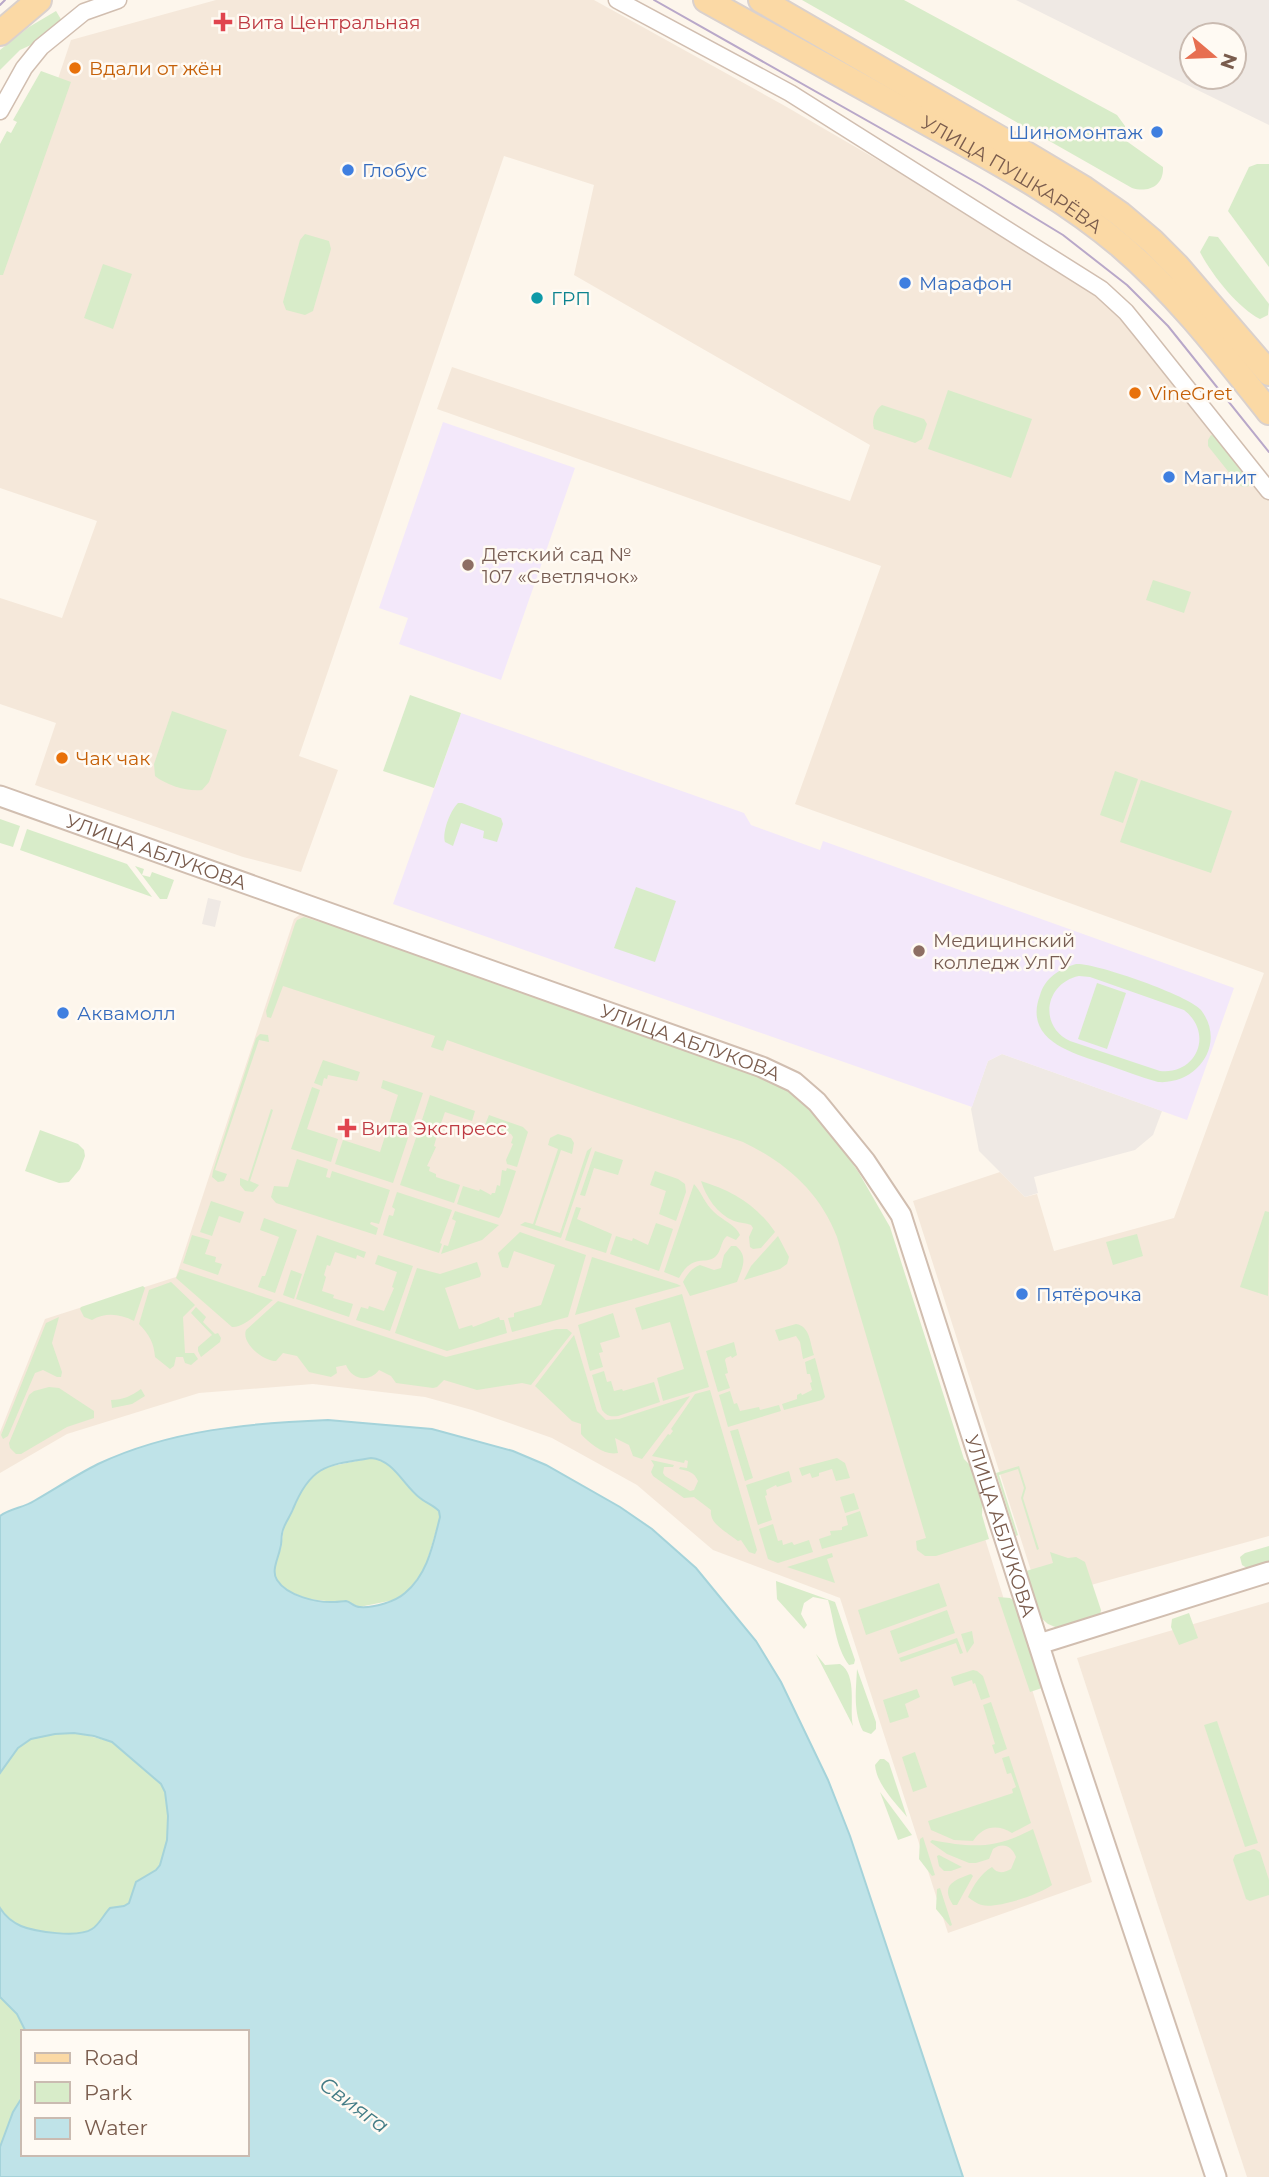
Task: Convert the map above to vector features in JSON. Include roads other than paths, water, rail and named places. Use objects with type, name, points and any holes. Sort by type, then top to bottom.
[{"type":"main road","points":[[0,33],[39,0]]},
{"type":"main road","name":"УЛИЦА ПУШКАРЁВА","points":[[706,0],[984,155],[1090,222],[1121,246],[1182,307],[1269,412]]},
{"type":"main road","name":"УЛИЦА ПУШКАРЁВА","points":[[761,0],[1006,142],[1083,188],[1120,214],[1152,240],[1177,266],[1269,373]]},
{"type":"street","points":[[0,111],[24,68],[40,47],[84,12],[118,0]]},
{"type":"street","points":[[617,0],[790,93],[1101,289],[1126,312],[1269,491]]},
{"type":"street","name":"УЛИЦА АБЛУКОВА","points":[[0,796],[755,1064],[802,1088],[817,1102],[865,1161],[901,1215],[1039,1644],[1216,2177]]},
{"type":"street","name":"УЛИЦА АБЛУКОВА","points":[[1039,1644],[1269,1572]]},
{"type":"water","name":"Свияга","points":[[328,1420],[432,1429],[513,1451],[546,1465],[620,1507],[652,1529],[696,1568],[756,1641],[781,1682],[828,1780],[850,1836],[963,2177],[0,2177],[0,2147],[13,2112],[21,2099],[21,2156],[248,2156],[248,2030],[25,2030],[17,2014],[0,1997],[0,1908],[15,1923],[36,1930],[68,1934],[92,1929],[110,1908],[129,1903],[136,1882],[160,1865],[167,1840],[168,1816],[165,1792],[161,1784],[112,1742],[94,1736],[74,1733],[31,1739],[18,1748],[0,1773],[0,1516],[30,1503],[98,1464],[125,1452],[182,1436],[240,1426]],"holes":[[[371,1458],[386,1463],[414,1493],[439,1511],[432,1548],[413,1585],[390,1602],[358,1607],[346,1601],[311,1600],[282,1586],[275,1576],[282,1534],[307,1483],[322,1470],[343,1463]]]},
{"type":"tram line","points":[[0,5],[5,0]]},
{"type":"tram line","points":[[654,0],[981,185],[1063,235],[1127,285],[1168,326],[1269,452]]},
{"type":"place","name":"Вита Центральная","points":[[223,22]]},
{"type":"place","name":"Вдали от жён","points":[[75,68]]},
{"type":"place","name":"Шиномонтаж","points":[[1157,132]]},
{"type":"place","name":"Глобус","points":[[348,170]]},
{"type":"place","name":"Марафон","points":[[905,283]]},
{"type":"place","name":"ГРП","points":[[537,298]]},
{"type":"place","name":"VineGret","points":[[1135,393]]},
{"type":"place","name":"Магнит","points":[[1169,477]]},
{"type":"place","name":"Детский сад № 107 «Светлячок»","points":[[468,565]]},
{"type":"place","name":"Чак чак","points":[[62,758]]},
{"type":"place","name":"Медицинский колледж УлГУ","points":[[919,951]]},
{"type":"place","name":"Аквамолл","points":[[63,1013]]},
{"type":"place","name":"Вита Экспресс","points":[[347,1128]]},
{"type":"place","name":"Пятёрочка","points":[[1022,1294]]}]
